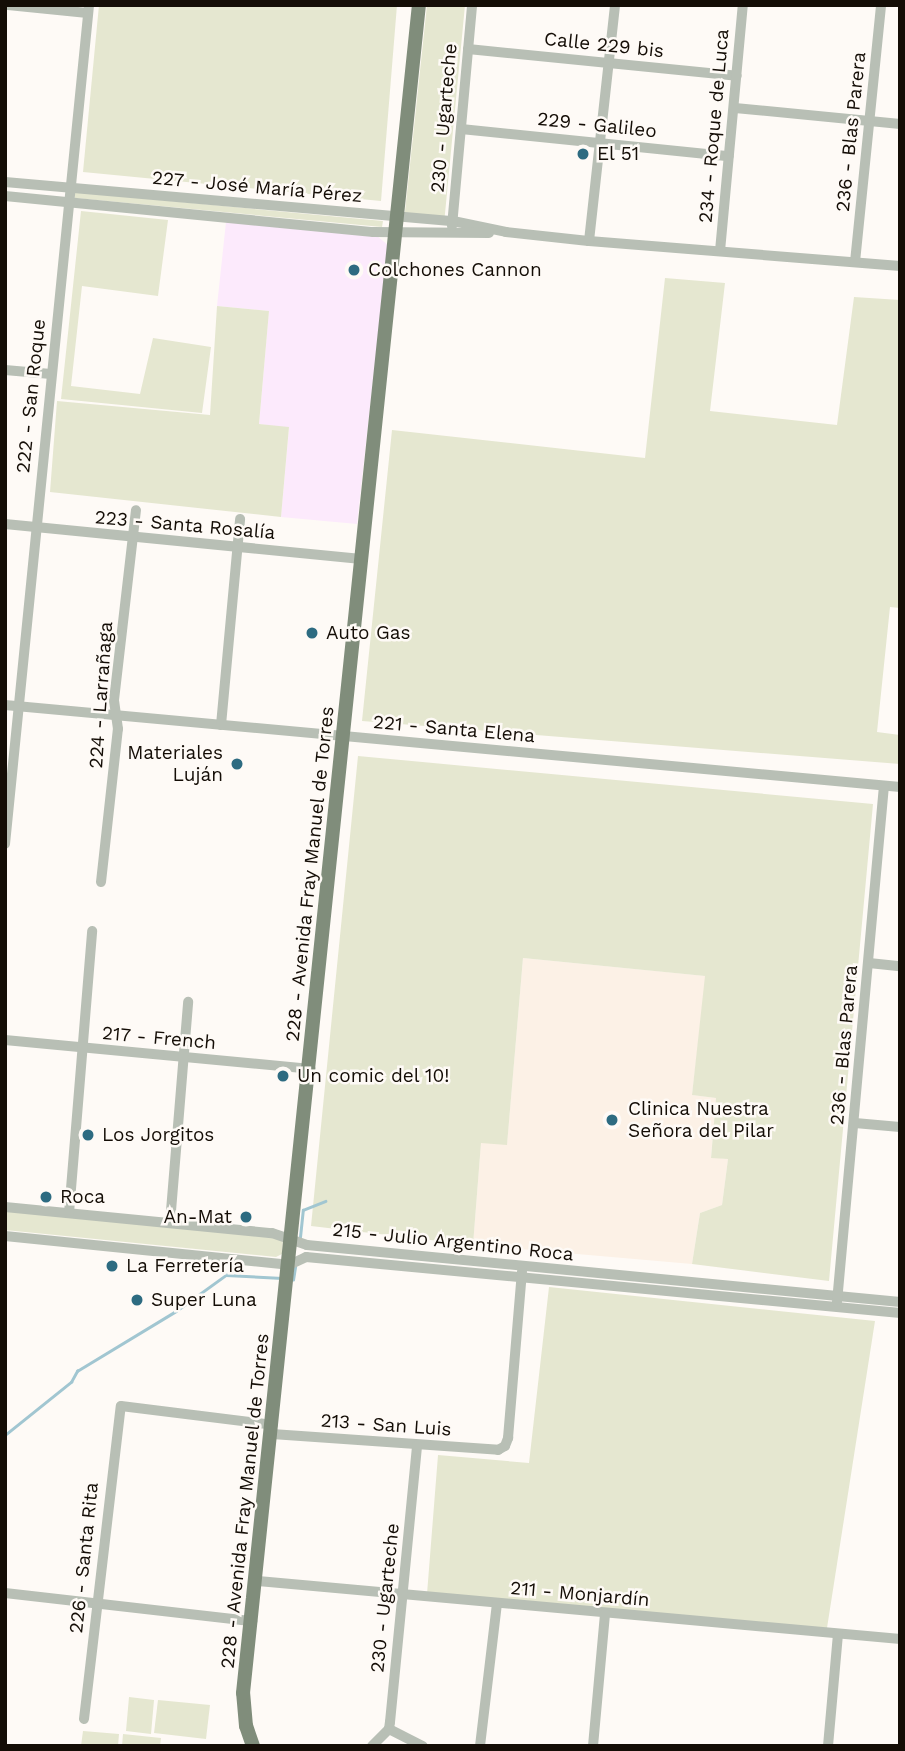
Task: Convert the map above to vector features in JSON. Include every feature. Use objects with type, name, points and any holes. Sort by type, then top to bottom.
[{"type":"main road","name":"228 - Avenida Fray Manuel de Torres","points":[[253,1746],[243,1705],[311,1069],[419,5]]},
{"type":"street","points":[[8,5],[89,9],[69,187]]},
{"type":"street","name":"230 - Ugarteche","points":[[451,234],[472,5]]},
{"type":"street","points":[[589,241],[615,5]]},
{"type":"street","name":"234 - Roque de Luca","points":[[720,251],[743,5]]},
{"type":"street","name":"236 - Blas Parera","points":[[855,262],[881,5]]},
{"type":"street","name":"Calle 229 bis","points":[[468,49],[737,76]]},
{"type":"street","points":[[735,108],[900,124]]},
{"type":"street","name":"229 - Galileo","points":[[461,129],[729,156]]},
{"type":"street","name":"227 - José María Pérez","points":[[5,182],[453,221],[506,232],[589,241],[900,266]]},
{"type":"street","name":"222 - San Roque","points":[[5,844],[69,187]]},
{"type":"street","name":"227 - José María Pérez","points":[[5,196],[394,233],[506,232]]},
{"type":"street","points":[[5,370],[51,374]]},
{"type":"street","name":"224 - Larrañaga","points":[[101,882],[118,729],[114,700],[136,510]]},
{"type":"street","points":[[221,725],[240,519]]},
{"type":"street","name":"223 - Santa Rosalía","points":[[5,524],[361,559]]},
{"type":"street","name":"221 - Santa Elena","points":[[5,705],[900,787]]},
{"type":"street","name":"236 - Blas Parera","points":[[837,1302],[884,786]]},
{"type":"street","points":[[69,1213],[80,1049],[92,931]]},
{"type":"street","points":[[869,963],[900,966]]},
{"type":"street","points":[[170,1223],[188,1002]]},
{"type":"street","name":"217 - French","points":[[5,1040],[311,1069]]},
{"type":"street","points":[[855,1124],[900,1127]]},
{"type":"street","name":"215 - Julio Argentino Roca","points":[[5,1207],[272,1233],[307,1245],[523,1266],[837,1302],[900,1313]]},
{"type":"street","name":"215 - Julio Argentino Roca","points":[[5,1236],[289,1265],[306,1257],[522,1278],[837,1302],[900,1302]]},
{"type":"street","points":[[522,1278],[523,1266]]},
{"type":"street","name":"213 - San Luis","points":[[125,1404],[272,1429],[416,1446],[498,1450],[505,1446],[508,1437],[522,1278]]},
{"type":"street","name":"226 - Santa Rita","points":[[84,1719],[119,1410],[125,1404]]},
{"type":"street","name":"230 - Ugarteche","points":[[389,1729],[404,1595],[416,1446]]},
{"type":"street","name":"211 - Monjardín","points":[[257,1581],[900,1639]]},
{"type":"street","points":[[5,1593],[252,1621]]},
{"type":"street","points":[[480,1746],[497,1604]]},
{"type":"street","points":[[593,1746],[605,1614]]},
{"type":"street","points":[[828,1746],[838,1634]]},
{"type":"street","points":[[372,1746],[389,1729],[423,1746]]},
{"type":"shaded area","points":[[226,222],[377,236],[388,245],[357,524],[281,517],[289,428],[259,424],[269,311],[217,306]]},
{"type":"shaded area","name":"Clinica Nuestra Señora del Pilar","points":[[523,958],[706,976],[692,1095],[716,1098],[711,1157],[728,1159],[722,1205],[700,1213],[692,1264],[473,1245],[481,1142],[507,1144]]},
{"type":"green space","points":[[99,5],[397,5],[381,201],[83,172]]},
{"type":"green space","points":[[427,5],[465,5],[444,224],[404,221]]},
{"type":"green space","points":[[74,192],[383,221],[382,227],[75,198]]},
{"type":"green space","points":[[81,211],[168,220],[158,296],[82,286],[71,386],[140,394],[153,338],[211,347],[202,413],[61,399]]},
{"type":"green space","points":[[665,278],[725,283],[710,411],[837,425],[854,297],[900,300],[900,608],[890,607],[877,732],[900,735],[900,764],[362,721],[392,430],[645,458]]},
{"type":"green space","points":[[217,306],[269,311],[259,424],[289,427],[281,517],[50,492],[57,401],[210,415]]},
{"type":"green space","points":[[358,756],[873,804],[829,1281],[692,1264],[700,1213],[722,1205],[728,1159],[711,1158],[716,1098],[692,1095],[705,976],[523,958],[507,1145],[481,1143],[473,1245],[311,1226]]},
{"type":"green space","points":[[5,1211],[275,1236],[283,1239],[282,1254],[276,1257],[5,1230]]},
{"type":"green space","points":[[549,1287],[875,1321],[827,1628],[427,1594],[438,1455],[529,1463]]},
{"type":"green space","points":[[129,1697],[154,1700],[151,1734],[126,1731]]},
{"type":"green space","points":[[158,1700],[210,1705],[206,1739],[154,1733]]},
{"type":"green space","points":[[83,1731],[119,1734],[118,1746],[81,1746]]},
{"type":"green space","points":[[123,1734],[161,1738],[160,1746],[122,1746]]},
{"type":"waterway","points":[[300,1237],[303,1210],[325,1201]]},
{"type":"waterway","points":[[293,1280],[295,1267]]},
{"type":"waterway","points":[[5,1435],[71,1382],[77,1371],[176,1311],[226,1275],[282,1278]]},
{"type":"place","name":"El 51","points":[[583,154]]},
{"type":"place","name":"Colchones Cannon","points":[[354,270]]},
{"type":"place","name":"Auto Gas","points":[[312,633]]},
{"type":"place","name":"Materiales Luján","points":[[237,764]]},
{"type":"place","name":"Un comic del 10!","points":[[283,1076]]},
{"type":"place","name":"Clinica Nuestra Señora del Pilar","points":[[612,1120]]},
{"type":"place","name":"Los Jorgitos","points":[[88,1135]]},
{"type":"place","name":"Roca","points":[[46,1197]]},
{"type":"place","name":"An-Mat","points":[[246,1217]]},
{"type":"place","name":"La Ferretería","points":[[112,1266]]},
{"type":"place","name":"Super Luna","points":[[137,1300]]}]
